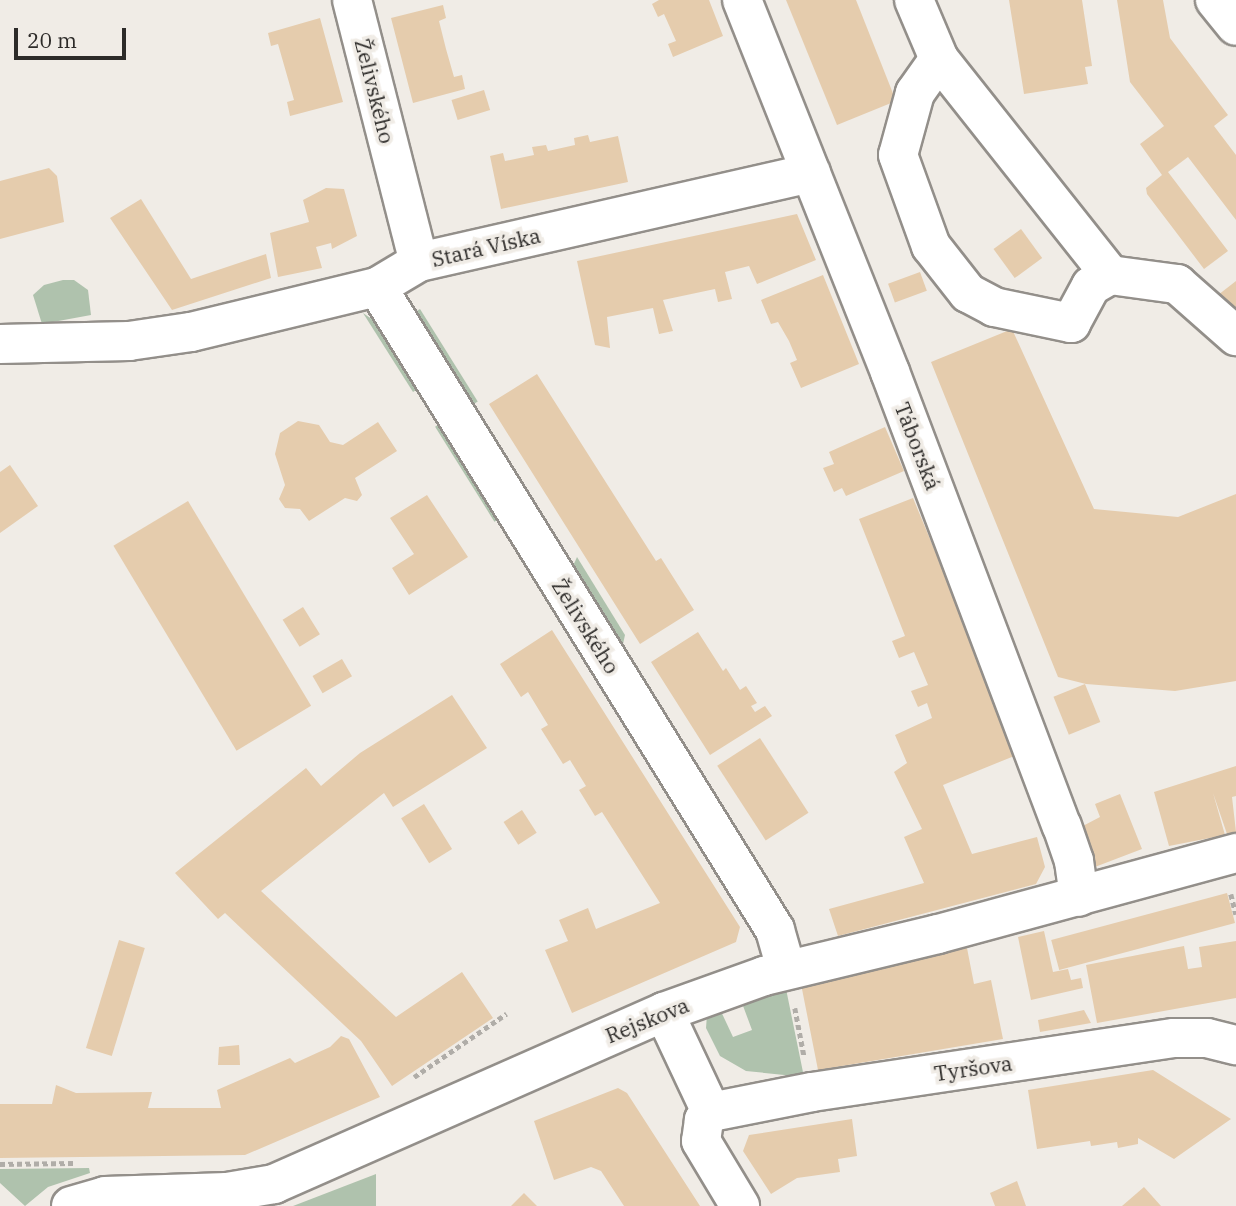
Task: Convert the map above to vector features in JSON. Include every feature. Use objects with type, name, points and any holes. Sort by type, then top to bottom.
[{"type":"street","name":"Želivského","points":[[352,0],[419,262]]},
{"type":"street","name":"Táborská","points":[[742,0],[1062,826],[1074,860],[1079,897]]},
{"type":"street","points":[[914,0],[939,59],[1110,275]]},
{"type":"street","points":[[1215,0],[1236,26]]},
{"type":"street","points":[[939,59],[915,93],[898,155],[931,246],[960,283],[994,307],[1071,323],[1091,286],[1110,275],[1177,284],[1236,335]]},
{"type":"street","name":"Stará Víska","points":[[0,344],[163,337],[377,287],[419,262],[811,173]]},
{"type":"street","name":"Želivského","points":[[377,287],[775,930],[789,983]]},
{"type":"street","name":"Rejskova","points":[[71,1206],[105,1196],[236,1192],[274,1184],[664,1012],[789,983],[1236,853]]},
{"type":"street","points":[[664,1012],[711,1112],[701,1141],[740,1206]]},
{"type":"street","name":"Tyršova","points":[[711,1112],[788,1095],[1174,1038],[1207,1038],[1236,1045]]},
{"type":"path","points":[[789,983],[806,1063]]},
{"type":"path","points":[[404,1085],[506,1014]]},
{"type":"path","points":[[0,1164],[86,1163]]},
{"type":"green space","points":[[74,280],[88,290],[91,315],[42,324],[33,295],[44,285]]},
{"type":"green space","points":[[420,309],[478,401],[471,406],[413,313]]},
{"type":"green space","points":[[363,313],[376,322],[419,388],[413,392]]},
{"type":"green space","points":[[441,423],[500,518],[494,522],[435,427]]},
{"type":"green space","points":[[577,557],[625,635],[623,644],[573,566]]},
{"type":"green space","points":[[784,979],[804,1077],[746,1071],[720,1056],[706,1028],[707,1015],[718,1005],[733,1037],[752,1030],[739,995]]},
{"type":"green space","points":[[89,1168],[90,1173],[48,1187],[25,1206],[0,1183],[0,1169]]},
{"type":"green space","points":[[376,1174],[376,1206],[293,1206]]},
{"type":"building","points":[[659,0],[709,0],[723,36],[673,57],[668,44],[676,41],[664,14],[658,17],[652,4]]},
{"type":"building","points":[[786,0],[856,0],[896,101],[837,125]]},
{"type":"building","points":[[1009,0],[1082,0],[1092,66],[1085,67],[1088,84],[1024,94]]},
{"type":"building","points":[[1117,0],[1163,0],[1170,38],[1228,115],[1214,126],[1236,155],[1236,220],[1188,157],[1168,172],[1228,251],[1204,269],[1147,194],[1146,188],[1162,175],[1140,144],[1164,126],[1130,82]]},
{"type":"building","points":[[443,5],[446,18],[439,21],[446,49],[454,77],[462,75],[465,89],[413,103],[391,18]]},
{"type":"building","points":[[320,18],[343,102],[290,116],[287,102],[294,100],[278,44],[271,46],[268,33]]},
{"type":"building","points":[[484,90],[490,110],[458,120],[451,100]]},
{"type":"building","points":[[588,135],[590,142],[618,136],[628,182],[501,209],[490,156],[503,153],[505,161],[534,155],[532,147],[546,145],[548,151],[575,145],[574,138]]},
{"type":"building","points":[[49,168],[57,176],[64,222],[0,239],[0,181]]},
{"type":"building","points":[[326,188],[344,189],[357,236],[332,249],[331,243],[316,247],[322,268],[278,277],[270,233],[309,222],[303,200]]},
{"type":"building","points":[[141,199],[191,279],[266,254],[271,278],[172,310],[110,218]]},
{"type":"building","points":[[797,214],[816,260],[757,284],[749,266],[725,272],[732,299],[718,302],[715,289],[663,300],[673,331],[659,334],[653,308],[607,317],[610,348],[595,345],[577,261]]},
{"type":"building","points":[[1021,229],[1042,258],[1015,278],[993,249]]},
{"type":"building","points":[[920,272],[927,291],[895,302],[888,284]]},
{"type":"building","points":[[823,275],[859,364],[801,388],[790,363],[797,360],[789,341],[778,322],[771,324],[761,300]]},
{"type":"building","points":[[1236,281],[1236,319],[1218,295]]},
{"type":"building","points":[[1012,329],[1094,509],[1178,517],[1236,494],[1236,681],[1175,691],[1086,684],[1058,677],[931,362]]},
{"type":"building","points":[[537,374],[656,561],[661,558],[694,610],[640,644],[489,404]]},
{"type":"building","points":[[298,421],[319,425],[330,442],[343,445],[378,422],[397,451],[355,478],[362,495],[357,501],[345,498],[309,521],[300,509],[285,508],[279,499],[285,485],[275,454],[280,433]]},
{"type":"building","points":[[885,427],[904,471],[846,496],[842,488],[834,492],[823,468],[834,464],[829,452]]},
{"type":"building","points":[[10,465],[38,506],[0,533],[0,472]]},
{"type":"building","points":[[427,495],[468,557],[409,595],[392,568],[414,554],[390,518]]},
{"type":"building","points":[[913,498],[1019,754],[943,785],[972,854],[1037,837],[1045,867],[1036,884],[838,936],[829,909],[924,883],[904,837],[922,829],[894,772],[907,763],[895,735],[932,718],[927,703],[918,707],[911,691],[928,685],[914,652],[899,658],[892,641],[905,636],[859,519]]},
{"type":"building","points":[[188,501],[311,706],[237,751],[113,546]]},
{"type":"building","points":[[303,607],[320,634],[300,647],[283,620]]},
{"type":"building","points":[[552,630],[740,927],[736,942],[572,1013],[545,950],[568,941],[559,920],[588,908],[596,929],[660,903],[602,812],[595,816],[579,790],[586,786],[570,760],[563,764],[541,729],[548,725],[528,692],[521,697],[500,664]]},
{"type":"building","points":[[698,632],[723,671],[726,668],[740,690],[746,686],[757,703],[751,706],[755,712],[765,706],[772,716],[710,755],[651,662]]},
{"type":"building","points":[[342,659],[352,676],[323,693],[313,676]]},
{"type":"building","points":[[1085,684],[1100,722],[1069,735],[1053,697]]},
{"type":"building","points":[[452,695],[487,748],[393,807],[384,793],[261,891],[396,1017],[462,972],[493,1018],[392,1086],[361,1041],[225,913],[218,919],[175,873],[306,768],[321,786],[360,753]]},
{"type":"building","points":[[760,738],[808,813],[766,840],[717,766]]},
{"type":"building","points":[[1236,766],[1236,796],[1232,797],[1236,832],[1227,834],[1213,793],[1225,835],[1169,846],[1154,792]]},
{"type":"building","points":[[1120,794],[1142,849],[1087,870],[1079,828],[1100,817],[1095,804]]},
{"type":"building","points":[[424,804],[452,849],[429,863],[401,818]]},
{"type":"building","points":[[522,810],[537,833],[518,845],[504,822]]},
{"type":"building","points":[[1227,893],[1235,923],[1059,970],[1051,940]]},
{"type":"building","points":[[1044,931],[1053,972],[1068,969],[1071,980],[1081,978],[1083,988],[1031,1000],[1018,937]]},
{"type":"building","points":[[119,940],[145,948],[112,1056],[86,1048]]},
{"type":"building","points":[[1236,941],[1236,998],[1097,1023],[1086,965],[1184,946],[1188,969],[1202,967],[1199,947]]},
{"type":"building","points":[[967,948],[974,984],[991,980],[1003,1039],[818,1070],[801,984]]},
{"type":"building","points":[[1084,1010],[1091,1023],[1040,1032],[1038,1020]]},
{"type":"building","points":[[341,1036],[349,1039],[380,1097],[245,1155],[0,1158],[0,1104],[52,1104],[56,1085],[76,1093],[152,1092],[148,1108],[221,1108],[217,1090],[290,1058],[295,1063],[330,1047]]},
{"type":"building","points":[[239,1045],[240,1065],[218,1065],[219,1047]]},
{"type":"building","points":[[1153,1070],[1231,1119],[1174,1159],[1138,1138],[1138,1144],[1118,1148],[1117,1142],[1091,1146],[1090,1141],[1037,1149],[1028,1090]]},
{"type":"building","points":[[618,1088],[627,1093],[700,1206],[624,1206],[601,1171],[591,1167],[554,1180],[534,1121]]},
{"type":"building","points":[[852,1119],[857,1156],[838,1159],[840,1172],[797,1178],[771,1194],[743,1151],[749,1135]]},
{"type":"building","points":[[1017,1181],[1026,1206],[995,1206],[990,1193]]},
{"type":"building","points":[[1144,1187],[1161,1206],[1122,1206]]},
{"type":"building","points":[[524,1193],[537,1206],[511,1206]]}]
